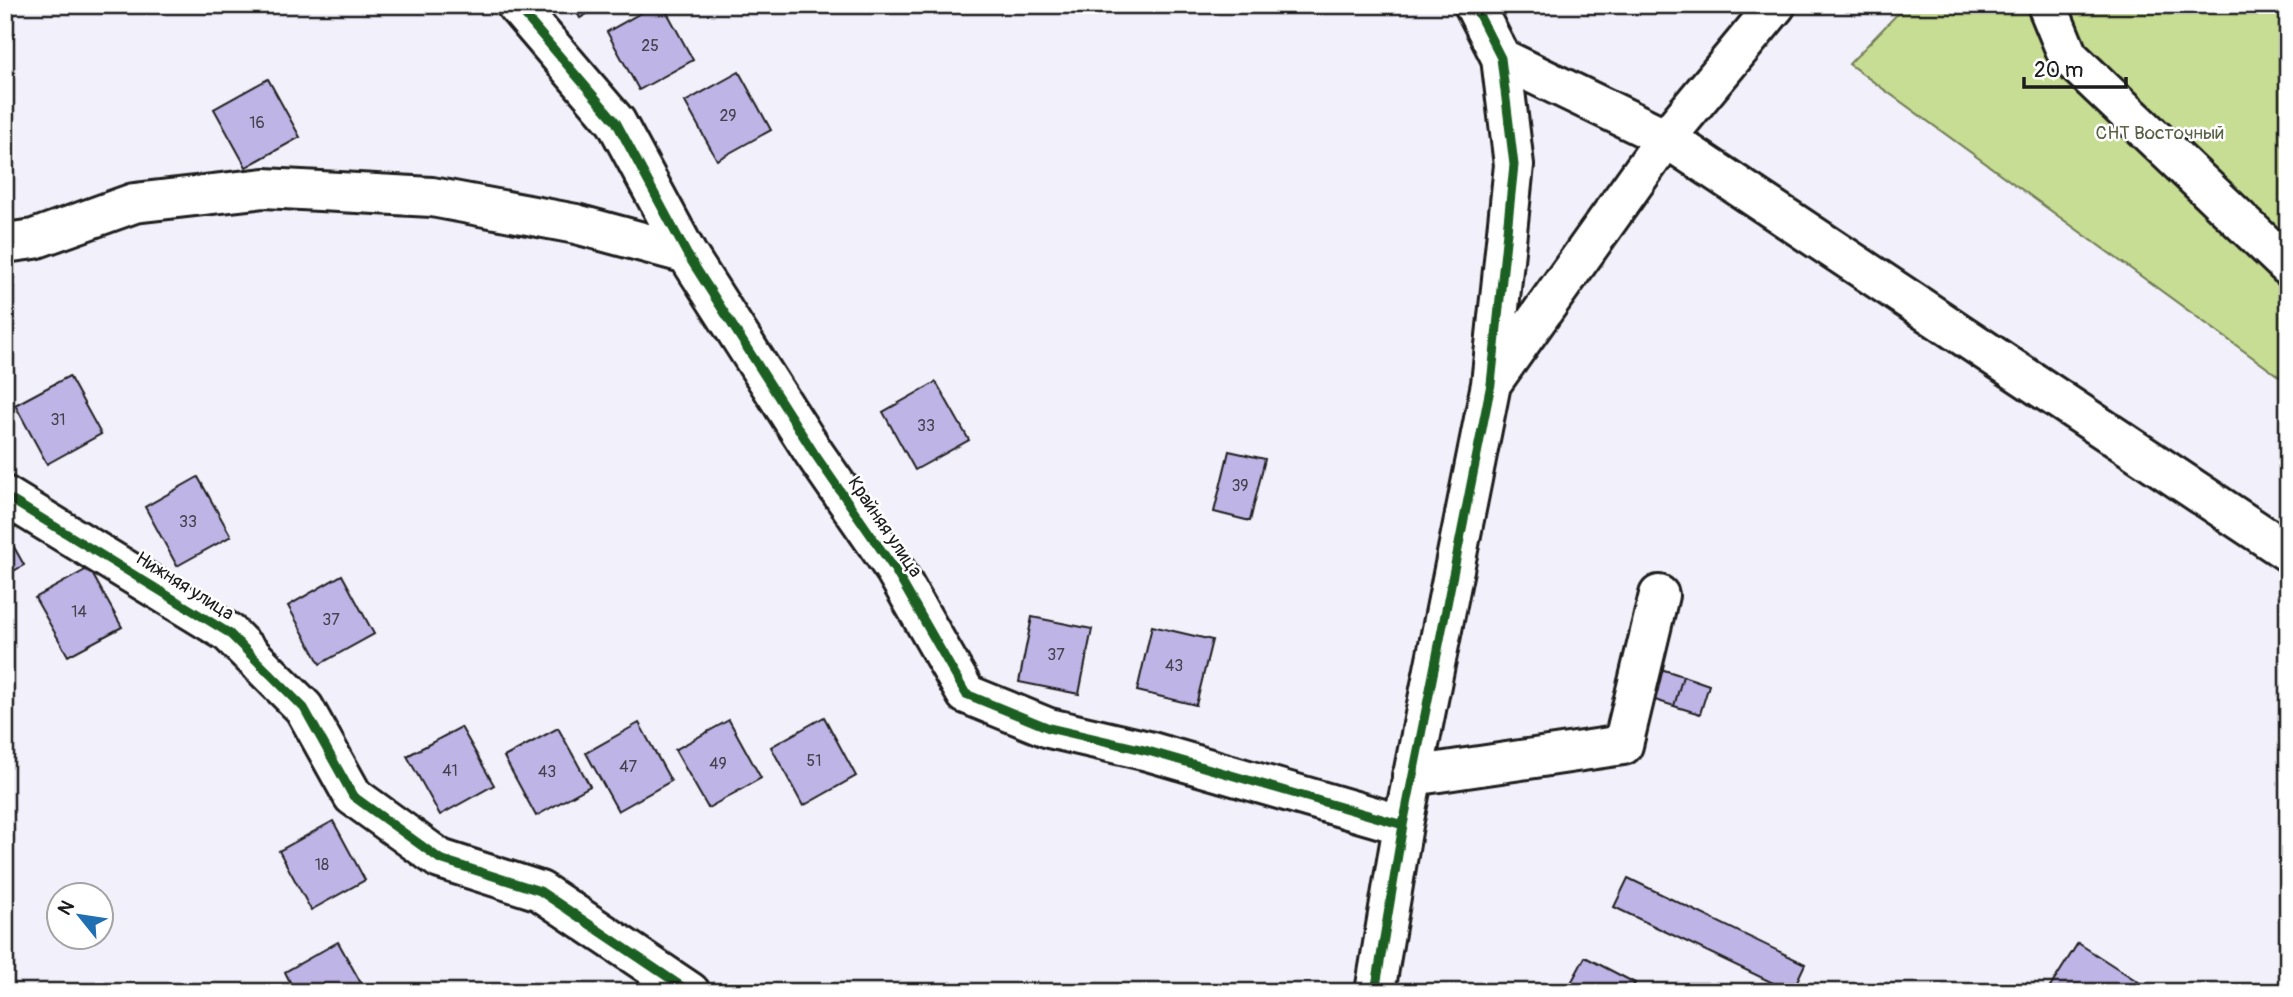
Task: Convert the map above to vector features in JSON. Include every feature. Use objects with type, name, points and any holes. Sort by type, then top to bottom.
[{"type":"street","name":"Крайняя улица","points":[[516,5],[616,122],[687,254],[814,453],[895,570],[966,694],[1049,728],[1148,751],[1403,825]]},
{"type":"street","points":[[1375,992],[1412,776],[1491,384],[1514,165],[1501,58],[1474,5]]},
{"type":"street","points":[[1491,384],[1666,138],[1776,5]]},
{"type":"street","points":[[2047,5],[2068,56],[2288,266]]},
{"type":"street","points":[[1501,58],[1666,138],[2288,552]]},
{"type":"street","points":[[5,243],[34,239],[134,203],[264,188],[432,197],[576,224],[687,254]]},
{"type":"street","name":"Нижняя улица","points":[[5,496],[229,633],[304,708],[353,796],[440,859],[540,891],[690,992]]},
{"type":"street","points":[[1412,776],[1623,745],[1659,595]]},
{"type":"green space","name":"СНТ Восточный","points":[[1906,5],[2288,5],[2288,383],[1849,64]]},
{"type":"building","points":[[573,5],[602,5],[580,18]]},
{"type":"building","points":[[655,5],[663,5],[693,60],[639,90],[607,32]]},
{"type":"building","points":[[739,72],[771,130],[717,160],[685,102]]},
{"type":"building","points":[[268,79],[300,137],[246,167],[214,109]]},
{"type":"building","points":[[69,376],[101,434],[47,464],[15,405]]},
{"type":"building","points":[[936,382],[969,440],[915,470],[883,412]]},
{"type":"building","points":[[1229,451],[1265,459],[1250,521],[1214,512]]},
{"type":"building","points":[[198,477],[231,536],[177,566],[145,507]]},
{"type":"building","points":[[5,531],[24,565],[5,576]]},
{"type":"building","points":[[89,568],[122,627],[68,656],[35,598]]},
{"type":"building","points":[[342,575],[374,634],[320,664],[288,606]]},
{"type":"building","points":[[1032,617],[1092,629],[1079,694],[1019,682]]},
{"type":"building","points":[[1152,626],[1212,640],[1196,705],[1137,691]]},
{"type":"building","points":[[1626,658],[1683,676],[1674,706],[1617,688]]},
{"type":"building","points":[[1683,676],[1709,685],[1700,714],[1674,706]]},
{"type":"building","points":[[824,717],[856,776],[803,806],[771,747]]},
{"type":"building","points":[[729,720],[761,778],[708,808],[675,750]]},
{"type":"building","points":[[639,723],[671,781],[618,811],[586,753]]},
{"type":"building","points":[[461,727],[494,785],[440,815],[407,756]]},
{"type":"building","points":[[558,728],[590,786],[536,816],[504,757]]},
{"type":"building","points":[[333,821],[365,880],[311,910],[279,851]]},
{"type":"building","points":[[1628,878],[1805,964],[1792,992],[1614,907]]},
{"type":"building","points":[[338,942],[366,992],[295,992],[285,972]]},
{"type":"building","points":[[2078,943],[2154,992],[2047,992]]},
{"type":"building","points":[[1585,957],[1635,983],[1630,992],[1566,992]]},
{"type":"cycle path","points":[[516,5],[616,122],[687,254],[814,453],[895,570],[966,694],[1049,728],[1148,751],[1403,825]]},
{"type":"cycle path","points":[[1375,992],[1403,825],[1491,384],[1514,165],[1501,58],[1474,5]]},
{"type":"cycle path","points":[[5,496],[229,633],[304,708],[353,796],[440,859],[540,891],[690,992]]}]
